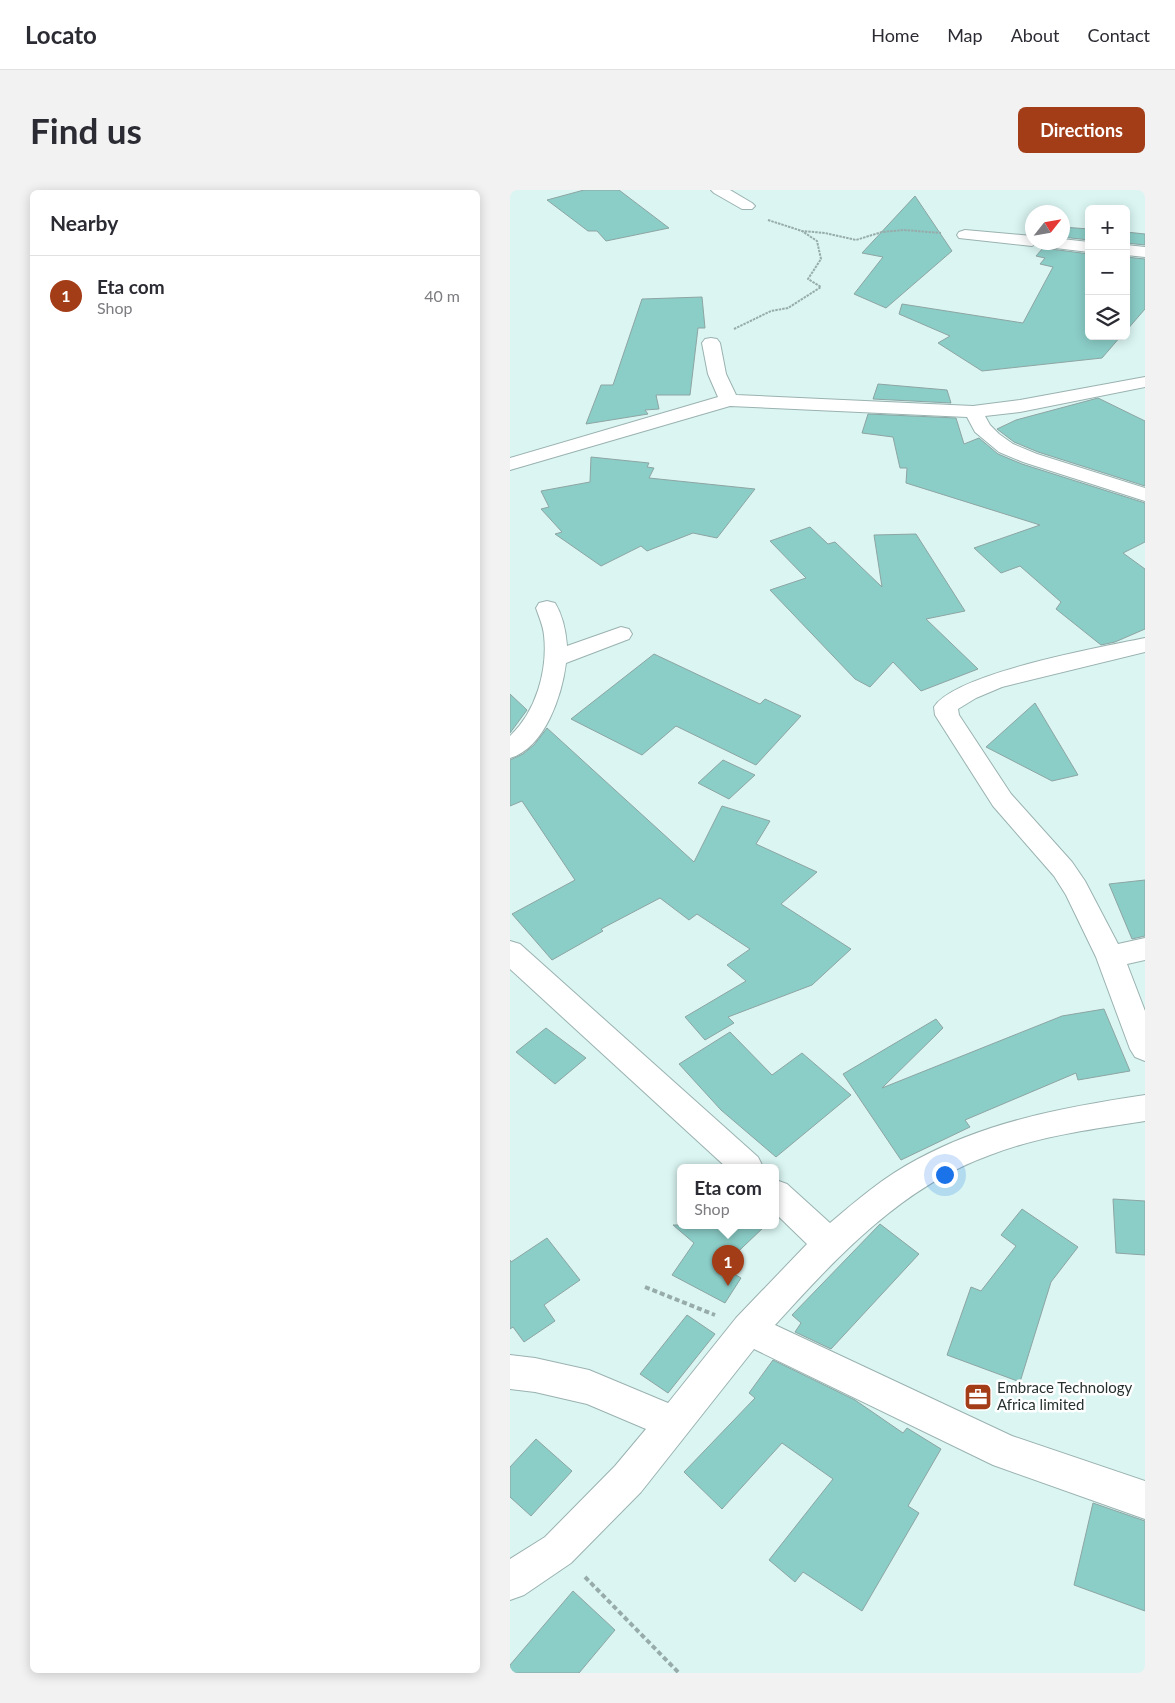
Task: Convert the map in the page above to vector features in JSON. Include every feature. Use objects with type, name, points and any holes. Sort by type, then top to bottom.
[{"type":"street","points":[[719,190],[747,206]]},
{"type":"street","points":[[965,235],[1025,240]]},
{"type":"street","points":[[1070,244],[1085,246]]},
{"type":"street","points":[[1130,250],[1145,252]]},
{"type":"street","points":[[711,343],[717,374],[729,400]]},
{"type":"street","points":[[510,464],[729,400],[973,412],[1020,406],[1145,382]]},
{"type":"street","points":[[973,412],[982,428],[1006,448],[1030,458],[1145,495]]},
{"type":"street","points":[[510,750],[530,730],[540,714],[555,659],[555,632],[546,608]]},
{"type":"street","points":[[555,659],[621,634]]},
{"type":"street","points":[[1145,645],[1006,678],[953,700],[946,707],[947,715],[1002,800],[1063,869],[1076,888],[1110,957],[1145,1049]]},
{"type":"street","points":[[1110,957],[1145,949]]},
{"type":"street","points":[[510,952],[744,1164]]},
{"type":"street","points":[[510,1580],[558,1550],[628,1479],[748,1329],[829,1243],[894,1190],[928,1169],[975,1147],[1031,1129],[1095,1115],[1145,1108]]},
{"type":"street","points":[[779,1197],[829,1243]]},
{"type":"street","points":[[748,1329],[1006,1452],[1145,1500]]},
{"type":"street","points":[[510,1372],[589,1387],[674,1423]]},
{"type":"path","points":[[747,206],[765,219],[802,231],[825,233],[856,240],[882,232],[904,230],[965,235]]},
{"type":"path","points":[[711,343],[741,325],[770,311],[788,308],[821,287],[808,279],[821,259],[817,241],[802,231]]},
{"type":"path","points":[[645,1287],[748,1329]]},
{"type":"path","points":[[558,1550],[680,1673]]},
{"type":"building","points":[[584,190],[619,190],[669,228],[606,241],[597,231],[588,231],[547,200]]},
{"type":"building","points":[[915,196],[952,251],[886,308],[854,294],[883,257],[862,253]]},
{"type":"building","points":[[1070,228],[1085,229],[1085,240],[1070,238]]},
{"type":"building","points":[[1130,232],[1145,234],[1145,245],[1130,243]]},
{"type":"building","points":[[1041,250],[1085,253],[1085,340],[1118,340],[1102,358],[982,371],[938,343],[950,336],[899,314],[902,304],[1023,323],[1053,267],[1040,264],[1045,258],[1036,256]]},
{"type":"building","points":[[1130,257],[1145,259],[1145,309],[1130,326]]},
{"type":"building","points":[[702,297],[705,328],[698,328],[690,395],[656,395],[659,409],[645,410],[648,414],[586,424],[601,385],[613,385],[642,299]]},
{"type":"building","points":[[878,384],[947,390],[951,403],[873,399]]},
{"type":"building","points":[[1098,398],[1145,421],[1145,486],[1038,452],[1014,442],[997,429],[1016,420]]},
{"type":"building","points":[[868,414],[956,418],[964,444],[979,438],[998,454],[1022,464],[1145,503],[1145,542],[1123,553],[1145,569],[1145,629],[1115,642],[1101,645],[1056,609],[1061,602],[1020,566],[1001,573],[974,548],[1040,525],[906,483],[907,468],[900,468],[893,437],[862,433]]},
{"type":"building","points":[[591,457],[649,463],[647,467],[654,468],[649,478],[755,489],[717,538],[693,533],[647,551],[641,546],[601,566],[555,534],[562,532],[541,509],[549,507],[541,491],[590,482]]},
{"type":"building","points":[[810,527],[828,544],[835,542],[882,587],[874,535],[916,534],[965,611],[926,619],[978,669],[921,691],[893,662],[870,687],[855,679],[770,590],[806,578],[770,541]]},
{"type":"building","points":[[654,654],[760,704],[765,699],[801,716],[756,765],[676,726],[642,755],[571,719]]},
{"type":"building","points":[[510,694],[527,710],[510,733]]},
{"type":"building","points":[[1035,703],[1078,775],[1052,781],[986,747]]},
{"type":"building","points":[[547,728],[694,862],[722,806],[770,821],[756,844],[817,872],[781,904],[851,949],[812,985],[728,1017],[734,1023],[705,1040],[685,1017],[746,981],[727,965],[750,949],[697,914],[689,920],[660,898],[601,929],[603,931],[552,960],[512,914],[575,880],[522,801],[510,806],[510,760],[523,754],[534,745]]},
{"type":"building","points":[[723,760],[755,775],[729,799],[698,783]]},
{"type":"building","points":[[1145,880],[1145,936],[1132,939],[1109,884]]},
{"type":"building","points":[[1104,1009],[1130,1071],[1078,1080],[1076,1073],[965,1120],[970,1127],[901,1160],[843,1074],[936,1019],[943,1028],[882,1088],[1062,1016]]},
{"type":"building","points":[[546,1028],[586,1058],[555,1084],[516,1052]]},
{"type":"building","points":[[730,1032],[772,1075],[802,1053],[851,1095],[776,1157],[721,1110],[679,1064]]},
{"type":"building","points":[[1113,1199],[1145,1201],[1145,1255],[1116,1253]]},
{"type":"building","points":[[1022,1209],[1078,1247],[1051,1282],[1020,1382],[947,1355],[971,1287],[981,1291],[1016,1246],[1001,1235]]},
{"type":"building","points":[[880,1224],[919,1254],[831,1349],[795,1332],[801,1323],[792,1315]]},
{"type":"building","points":[[678,1229],[762,1229],[722,1267],[741,1278],[725,1303],[672,1275],[694,1243]]},
{"type":"building","points":[[547,1238],[580,1280],[544,1305],[555,1321],[524,1342],[513,1327],[510,1329],[510,1260],[511,1262]]},
{"type":"building","points":[[687,1315],[715,1334],[668,1393],[640,1374]]},
{"type":"building","points":[[773,1360],[855,1400],[903,1433],[907,1428],[941,1449],[908,1506],[919,1513],[862,1611],[803,1572],[795,1582],[769,1560],[833,1479],[782,1443],[722,1509],[684,1472],[755,1398],[749,1393]]},
{"type":"building","points":[[536,1439],[572,1471],[531,1516],[510,1497],[510,1467]]},
{"type":"building","points":[[1093,1503],[1145,1521],[1145,1611],[1074,1585]]},
{"type":"building","points":[[573,1591],[615,1630],[579,1673],[510,1673],[510,1665]]},
{"type":"place","name":"Eta com","points":[[728,1286]]},
{"type":"place","name":"Embrace Technology Africa limited","points":[[978,1397]]}]
